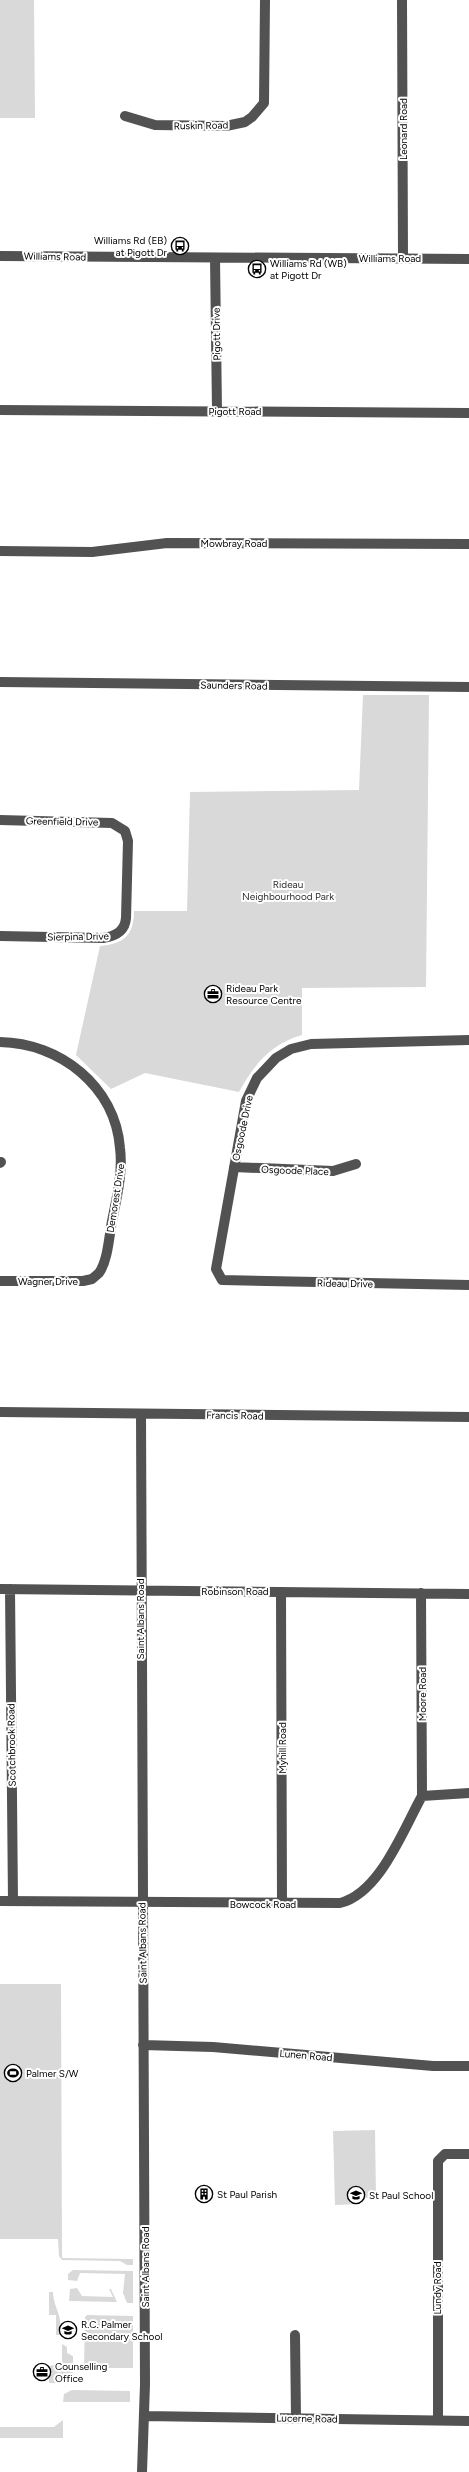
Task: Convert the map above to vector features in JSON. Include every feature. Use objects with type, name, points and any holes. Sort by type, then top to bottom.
[{"type":"street","name":"Ruskin Road","points":[[125,116],[155,125],[226,126],[245,122],[252,117],[264,103],[265,0]]},
{"type":"street","name":"Leonard Road","points":[[402,0],[403,258]]},
{"type":"street","name":"Williams Road","points":[[0,256],[469,259]]},
{"type":"street","name":"Pigott Drive","points":[[215,258],[217,411]]},
{"type":"street","name":"Pigott Road","points":[[0,410],[469,413]]},
{"type":"street","name":"Mowbray Road","points":[[0,551],[92,552],[167,543],[469,544]]},
{"type":"street","name":"Saunders Road","points":[[0,682],[469,687]]},
{"type":"street","name":"Greenfield Drive","points":[[0,820],[105,822],[123,828]]},
{"type":"street","name":"Sierpina Drive","points":[[0,936],[103,938],[118,934],[124,926],[127,913],[128,841],[123,828]]},
{"type":"street","name":"Osgoode Drive","points":[[222,1280],[216,1269],[246,1101],[252,1085],[276,1058],[291,1049],[325,1042],[469,1040]]},
{"type":"street","name":"Demorest Drive","points":[[0,1042],[30,1045],[57,1054],[92,1083],[109,1108],[119,1137],[121,1164],[102,1268],[96,1277]]},
{"type":"street","name":"Osgoode Place","points":[[234,1167],[333,1171],[356,1164]]},
{"type":"street","name":"Wagner Drive","points":[[0,1281],[83,1281],[96,1277]]},
{"type":"street","name":"Rideau Drive","points":[[222,1280],[469,1285]]},
{"type":"street","name":"Francis Road","points":[[0,1412],[469,1417]]},
{"type":"street","name":"Saint Albans Road","points":[[140,1414],[145,2416],[142,2472]]},
{"type":"street","name":"Robinson Road","points":[[5,1589],[469,1594]]},
{"type":"street","name":"Scotchbrook Road","points":[[5,1589],[13,1901]]},
{"type":"street","name":"Myhill Road","points":[[281,1592],[282,1904]]},
{"type":"street","name":"Moore Road","points":[[421,1593],[422,1796]]},
{"type":"street","points":[[422,1796],[469,1793]]},
{"type":"street","name":"Bowcock Road","points":[[0,1901],[282,1904],[340,1903],[362,1893],[377,1878],[422,1796]]},
{"type":"street","name":"Lunen Road","points":[[144,2045],[213,2046],[433,2066],[469,2066]]},
{"type":"street","name":"Lundy Road","points":[[438,2421],[438,2161],[440,2156],[445,2154],[469,2154]]},
{"type":"street","points":[[295,2335],[296,2418]]},
{"type":"street","name":"Lucerne Road","points":[[145,2416],[469,2421]]},
{"type":"green space","points":[[0,0],[34,0],[35,118],[0,118]]},
{"type":"green space","name":"Rideau Neighbourhood Park","points":[[363,695],[429,695],[426,987],[302,988],[302,1035],[281,1044],[264,1057],[257,1064],[239,1092],[145,1073],[111,1089],[76,1055],[100,946],[115,943],[126,937],[132,926],[134,911],[187,911],[190,792],[359,790]]},
{"type":"green space","points":[[0,1984],[61,1984],[62,2258],[133,2259],[133,2265],[127,2265],[120,2261],[62,2260],[59,2256],[58,2239],[0,2239]]},
{"type":"green space","points":[[375,2130],[376,2198],[360,2198],[360,2204],[335,2205],[333,2131]]},
{"type":"green space","points":[[73,2270],[133,2271],[133,2303],[127,2303],[123,2293],[125,2274],[80,2273],[77,2281],[68,2280],[68,2274]]},
{"type":"green space","points":[[77,2288],[82,2296],[113,2297],[109,2289],[111,2289],[117,2302],[69,2301],[70,2289]]},
{"type":"green space","points":[[49,2292],[53,2292],[60,2318],[61,2324],[59,2335],[56,2335],[56,2315],[49,2315]]},
{"type":"green space","points":[[87,2315],[133,2316],[133,2368],[84,2368],[85,2317]]},
{"type":"green space","points":[[62,2344],[67,2347],[67,2353],[73,2356],[73,2372],[64,2383],[49,2383],[49,2366],[62,2363]]},
{"type":"green space","points":[[72,2390],[130,2391],[130,2402],[63,2402],[64,2394]]},
{"type":"green space","points":[[63,2420],[63,2438],[0,2438],[0,2427],[54,2427]]},
{"type":"place","name":"Williams Rd (EB) at Pigott Dr","points":[[180,246]]},
{"type":"place","name":"Williams Rd (WB) at Pigott Dr","points":[[257,269]]},
{"type":"place","name":"Rideau Park Resource Centre","points":[[213,994]]},
{"type":"place","name":"Palmer S/W","points":[[13,2073]]},
{"type":"place","name":"St Paul Parish","points":[[204,2194]]},
{"type":"place","name":"St Paul School","points":[[356,2195]]},
{"type":"place","name":"R.C. Palmer Secondary School","points":[[68,2330]]},
{"type":"place","name":"Counselling Office","points":[[42,2372]]}]
